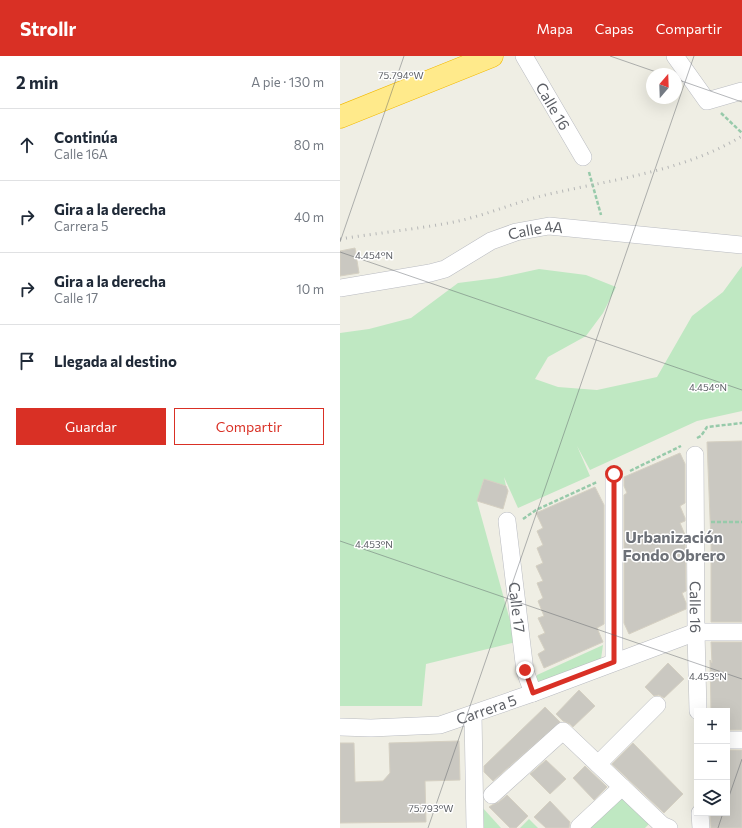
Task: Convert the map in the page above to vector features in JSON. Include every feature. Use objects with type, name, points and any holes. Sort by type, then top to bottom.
[{"type":"highway","points":[[340,117],[456,63],[492,56]]},
{"type":"street","name":"Calle 16","points":[[524,56],[583,157]]},
{"type":"street","points":[[675,56],[707,101],[742,91]]},
{"type":"street","name":"Calle 4A","points":[[340,288],[430,273],[445,269],[491,241],[516,232],[549,226],[742,244]]},
{"type":"street","name":"Calle 16","points":[[693,448],[698,708]]},
{"type":"street","points":[[614,474],[614,662]]},
{"type":"street","name":"Calle 17","points":[[507,521],[525,670],[533,693]]},
{"type":"street","name":"Carrera 5","points":[[340,727],[371,728],[440,725],[533,693],[696,632],[742,632]]},
{"type":"street","points":[[598,764],[657,705]]},
{"type":"street","points":[[461,828],[475,828],[473,714]]},
{"type":"street","points":[[492,795],[563,731],[662,825],[669,828]]},
{"type":"street","points":[[730,740],[742,740]]},
{"type":"street","points":[[579,827],[622,787]]},
{"type":"street","points":[[700,816],[701,828]]},
{"type":"path","points":[[707,101],[742,133]]},
{"type":"path","points":[[583,157],[606,231]]},
{"type":"path","points":[[693,448],[707,426],[742,423]]},
{"type":"path","points":[[695,523],[742,522]]},
{"type":"green space","points":[[742,266],[742,411],[697,421],[590,470],[577,446],[590,476],[518,508],[504,477],[506,486],[484,479],[477,501],[516,642],[426,664],[422,706],[340,706],[340,333],[369,329],[411,318],[458,283],[497,278],[539,269],[586,275],[616,287],[603,313],[586,336],[548,357],[535,379],[558,387],[597,390],[657,377],[692,316],[723,292]]},
{"type":"green space","points":[[603,645],[601,659],[539,683],[534,683],[537,675]]},
{"type":"green space","points":[[624,796],[651,822],[645,828],[585,828]]},
{"type":"green space","points":[[482,807],[501,828],[482,828]]},
{"type":"green space","points":[[529,819],[538,828],[520,828]]},
{"type":"building","points":[[355,248],[359,273],[340,276],[340,251]]},
{"type":"building","points":[[742,441],[742,622],[711,622],[711,542],[707,442]]},
{"type":"building","points":[[680,453],[685,464],[685,503],[680,506],[685,521],[680,523],[685,535],[686,591],[682,593],[686,603],[686,609],[629,634],[624,623],[624,495],[627,493],[624,486],[624,477]]},
{"type":"building","points":[[484,479],[506,486],[508,491],[503,509],[477,501]]},
{"type":"building","points":[[595,487],[604,505],[604,624],[597,628],[603,642],[544,668],[538,654],[545,650],[538,636],[545,633],[538,618],[544,616],[538,601],[543,598],[537,583],[543,581],[536,566],[543,563],[537,548],[543,545],[537,531],[543,528],[536,513]]},
{"type":"building","points":[[711,642],[742,642],[742,730],[730,730],[730,708],[711,708],[710,660],[712,663]]},
{"type":"building","points":[[668,663],[684,679],[664,698],[659,695],[654,696],[645,687]]},
{"type":"building","points":[[579,690],[595,706],[573,727],[563,721],[556,714]]},
{"type":"building","points":[[545,707],[560,722],[493,781],[484,772],[484,766]]},
{"type":"building","points":[[459,741],[460,780],[425,781],[426,822],[340,823],[340,743],[354,743],[355,782],[383,781],[390,773],[389,743]]},
{"type":"building","points":[[633,743],[683,794],[664,813],[612,764]]},
{"type":"building","points":[[730,750],[742,750],[742,828],[711,828],[710,816],[730,816]]},
{"type":"building","points":[[546,760],[566,779],[550,794],[530,774]]},
{"type":"building","points":[[585,766],[607,787],[594,800],[573,778]]},
{"type":"building","points":[[507,795],[528,816],[516,828],[510,828],[489,807],[499,802]]},
{"type":"building","points":[[550,801],[570,822],[569,828],[546,828],[534,817]]},
{"type":"railway","points":[[340,239],[454,222],[479,216],[541,196],[651,172],[721,148],[742,136]]},
{"type":"district","name":"Urbanización Fondo Obrero","points":[[674,545]]},
{"type":"route","points":[[525,670],[533,693],[614,662],[614,474]]}]
